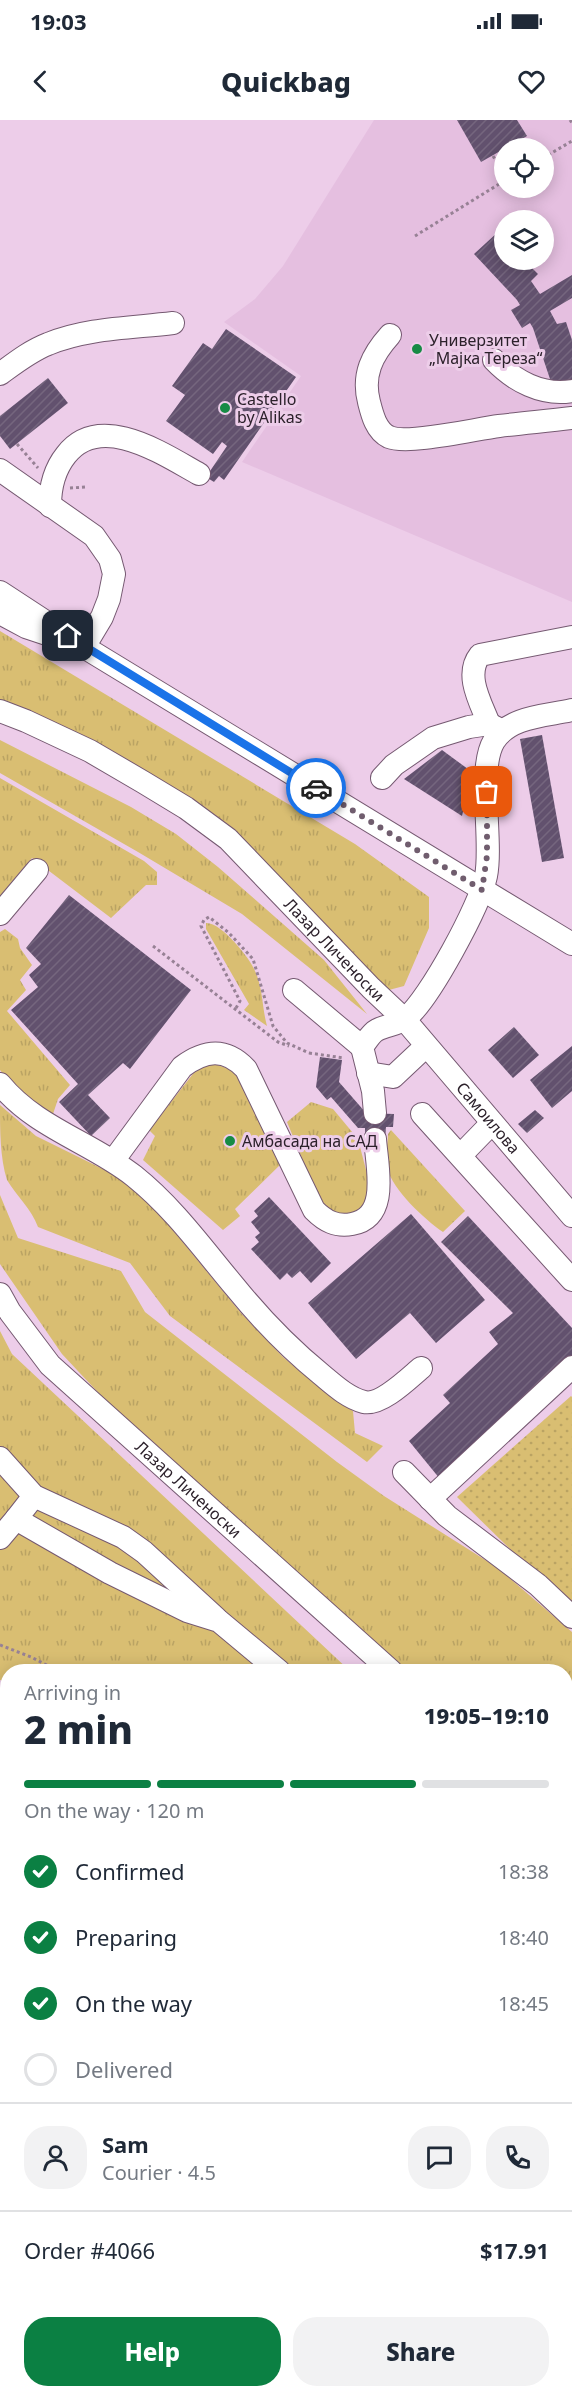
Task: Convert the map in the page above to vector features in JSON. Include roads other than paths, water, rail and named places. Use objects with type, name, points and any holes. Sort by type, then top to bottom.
[{"type":"street","points":[[0,374],[36,350],[62,339],[173,323]]},
{"type":"street","points":[[390,335],[371,361],[366,377],[367,394],[373,416],[380,430],[389,437],[417,438],[572,418]]},
{"type":"street","points":[[494,360],[510,376],[529,385],[550,392],[572,391]]},
{"type":"street","points":[[50,506],[52,480],[59,465],[77,443],[93,436],[104,435],[128,439],[199,474]]},
{"type":"street","points":[[0,470],[94,536],[106,551],[113,566],[114,582],[102,617],[84,647]]},
{"type":"street","points":[[0,592],[84,647],[572,944]]},
{"type":"street","points":[[0,613],[26,627],[84,647]]},
{"type":"street","points":[[362,1047],[375,1031],[405,1020],[418,1005],[451,952],[482,890],[487,856],[488,760],[496,727],[472,674],[474,663],[480,655],[572,637]]},
{"type":"street","name":"Лазар Личеноски","points":[[0,711],[99,756],[186,808],[228,839],[371,988],[405,1020]]},
{"type":"street","points":[[382,778],[394,765],[432,738],[469,727],[496,727],[525,719],[572,711]]},
{"type":"street","points":[[0,914],[38,870]]},
{"type":"street","points":[[294,990],[362,1047],[373,1091],[375,1113]]},
{"type":"street","name":"Самоилова","points":[[405,1020],[572,1216]]},
{"type":"street","points":[[368,1073],[393,1077],[426,1046]]},
{"type":"street","points":[[113,1161],[182,1067],[209,1053],[231,1057],[246,1069],[314,1210],[332,1224],[362,1222],[376,1207],[378,1190],[375,1139]]},
{"type":"street","points":[[0,1084],[22,1107],[41,1122],[113,1161],[135,1177],[179,1218],[252,1307],[295,1352],[351,1396],[362,1401],[374,1401],[392,1392],[421,1368]]},
{"type":"street","points":[[422,1114],[572,1280]]},
{"type":"street","points":[[461,1155],[492,1124]]},
{"type":"street","name":"Лазар Личеноски","points":[[0,1294],[10,1312],[50,1365],[383,1664]]},
{"type":"street","points":[[430,1498],[572,1367]]},
{"type":"street","points":[[0,1458],[34,1496],[123,1537],[144,1552],[219,1621],[271,1664]]},
{"type":"street","points":[[404,1472],[447,1516],[538,1585],[572,1617]]},
{"type":"street","points":[[0,1538],[34,1496]]},
{"type":"street","points":[[16,1519],[110,1573],[187,1611],[219,1621]]},
{"type":"place","name":"Универзитет „Мајка Тереза“","points":[[417,349]]},
{"type":"place","name":"Castello by Alikas","points":[[225,408]]},
{"type":"place","name":"Амбасада на САД","points":[[230,1141]]}]
